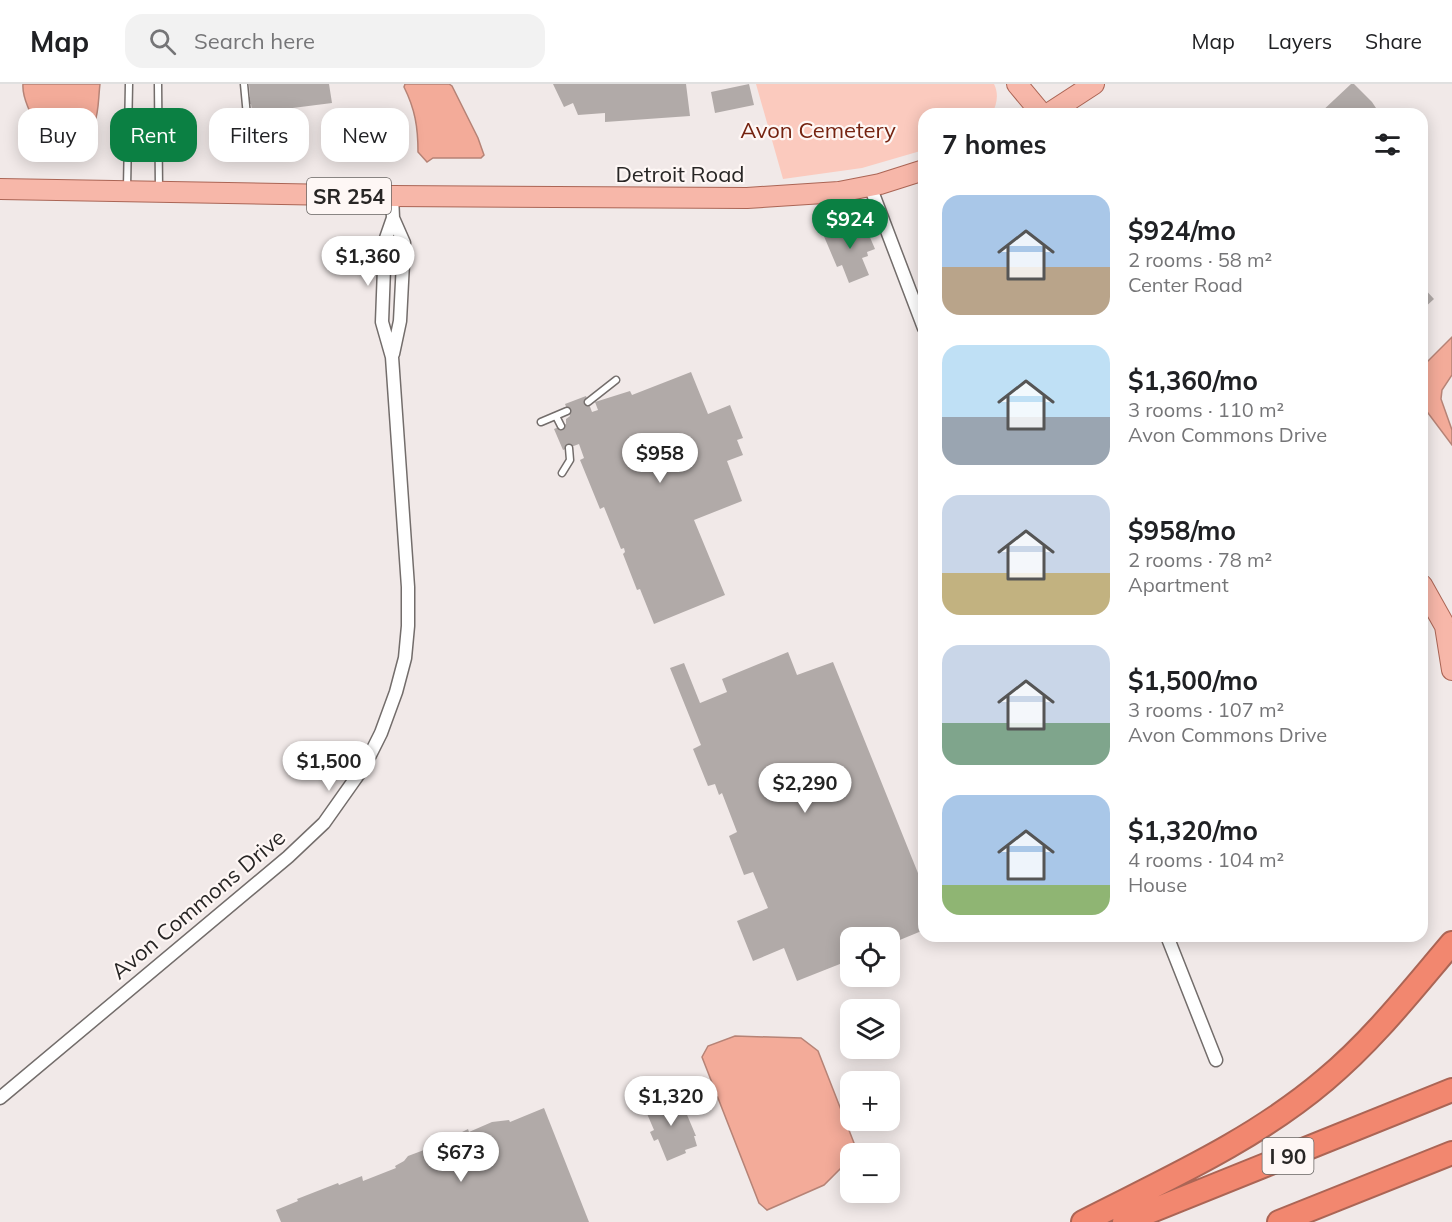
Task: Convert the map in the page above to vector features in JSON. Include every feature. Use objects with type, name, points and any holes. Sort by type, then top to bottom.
[{"type":"highway","points":[[1083,1222],[1236,1143],[1305,1096],[1367,1039],[1452,943]]},
{"type":"highway","name":"I 90","points":[[1124,1222],[1452,1090]]},
{"type":"highway","name":"I 90","points":[[1279,1222],[1452,1153]]},
{"type":"main road","points":[[1017,84],[1037,108]]},
{"type":"main road","points":[[1057,108],[1094,84]]},
{"type":"main road","name":"Detroit Road","points":[[0,189],[392,196],[755,198],[817,194],[870,186],[918,172]]},
{"type":"main road","points":[[1428,595],[1448,629],[1452,670]]},
{"type":"street","points":[[870,186],[918,312]]},
{"type":"street","name":"Avon Commons Drive","points":[[392,196],[393,218],[404,243],[400,321],[392,357]]},
{"type":"street","name":"Avon Commons Drive","points":[[0,1098],[288,857],[324,823],[365,765],[381,733],[405,658],[408,626],[408,579],[392,357],[382,322],[385,241],[393,218]]},
{"type":"street","points":[[1169,942],[1216,1060]]},
{"type":"lane","points":[[127,192],[129,84]]},
{"type":"lane","points":[[158,84],[159,193]]},
{"type":"lane","points":[[244,84],[246,108]]},
{"type":"lane","points":[[588,402],[616,380]]},
{"type":"lane","points":[[541,422],[567,411]]},
{"type":"lane","points":[[556,416],[561,426]]},
{"type":"lane","points":[[562,473],[570,460],[569,448]]},
{"type":"green space","name":"Avon Cemetery","points":[[756,84],[994,84],[997,99],[994,108],[918,108],[918,152],[862,168],[783,179]]},
{"type":"shaded area","points":[[23,84],[100,84],[98,110],[98,108],[28,108]]},
{"type":"shaded area","points":[[405,84],[449,84],[452,86],[484,155],[481,158],[433,158],[427,162],[418,152],[415,118],[404,87]]},
{"type":"shaded area","points":[[1452,337],[1452,375],[1442,390],[1441,399],[1452,430],[1452,445],[1428,413],[1428,361]]},
{"type":"shaded area","points":[[735,1036],[801,1038],[818,1051],[840,1107],[840,1131],[849,1131],[854,1143],[840,1143],[840,1169],[824,1185],[767,1210],[759,1203],[702,1057],[708,1046]]},
{"type":"building","points":[[249,84],[329,84],[332,103],[293,108],[252,108],[251,104],[246,105],[245,98],[250,97]]},
{"type":"building","points":[[553,84],[686,84],[690,116],[605,122],[605,113],[578,115],[573,103],[564,107]]},
{"type":"building","points":[[749,84],[754,105],[715,113],[711,92]]},
{"type":"building","points":[[1351,84],[1354,84],[1376,108],[1325,108]]},
{"type":"building","points":[[855,222],[858,231],[866,228],[875,249],[867,252],[868,256],[862,258],[869,275],[849,283],[842,265],[837,267],[823,234]]},
{"type":"building","points":[[1428,292],[1434,299],[1428,304]]},
{"type":"building","points":[[691,372],[708,414],[730,405],[743,438],[737,440],[743,455],[727,461],[742,501],[694,520],[725,595],[654,624],[640,589],[637,590],[623,554],[624,548],[621,549],[604,507],[600,509],[580,460],[584,458],[579,444],[563,450],[554,429],[566,424],[566,419],[570,416],[565,404],[586,396],[592,412],[598,410],[595,402],[630,391],[632,395]]},
{"type":"building","points":[[788,652],[797,675],[833,662],[918,873],[918,932],[900,940],[900,927],[840,927],[840,964],[797,981],[784,948],[753,961],[737,921],[768,908],[753,872],[744,875],[729,836],[737,832],[722,793],[719,795],[715,784],[708,786],[693,749],[701,745],[670,668],[684,663],[700,703],[727,692],[722,679]]},
{"type":"building","points":[[679,1096],[696,1136],[694,1136],[697,1146],[667,1161],[658,1139],[654,1141],[650,1132],[654,1130],[645,1109],[650,1107],[649,1102],[655,1100],[658,1104]]},
{"type":"building","points":[[544,1108],[589,1222],[281,1222],[276,1210],[338,1183],[339,1185],[362,1176],[363,1181],[396,1168],[395,1166],[408,1156],[432,1147],[431,1144],[437,1141],[439,1144],[463,1135],[462,1132],[468,1129],[469,1132],[492,1122],[509,1120],[510,1122]]}]
